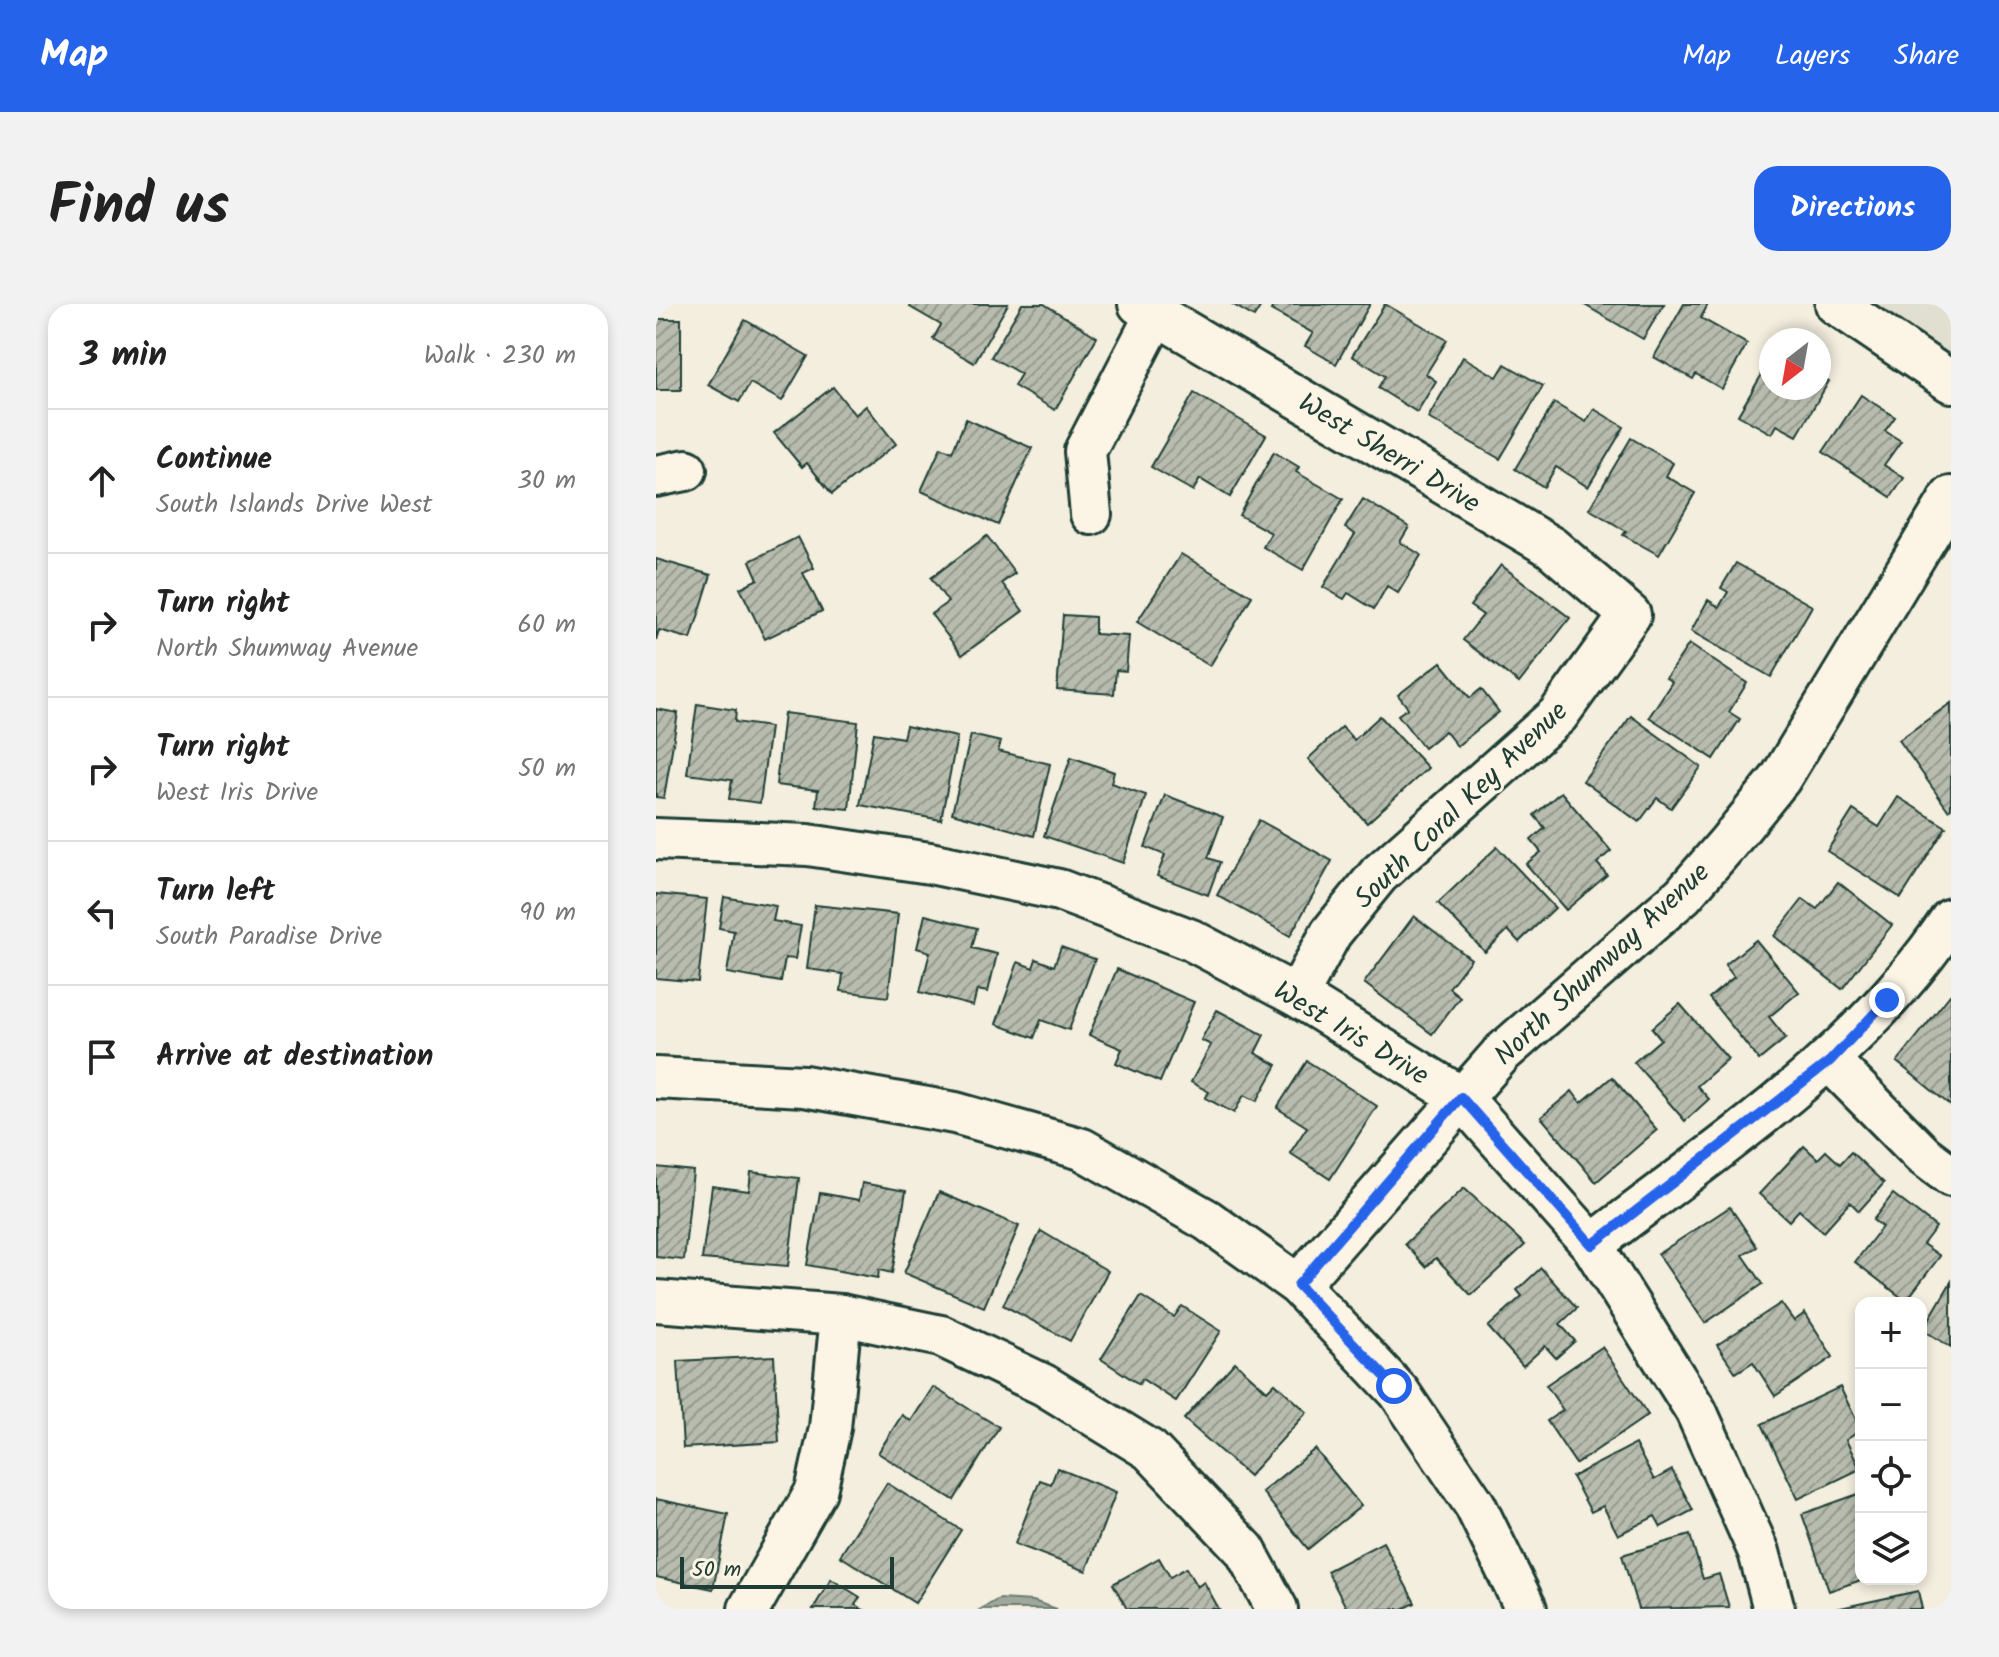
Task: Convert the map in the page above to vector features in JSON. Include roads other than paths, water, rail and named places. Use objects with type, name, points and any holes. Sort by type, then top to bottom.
[{"type":"street","points":[[1836,304],[1951,382]]},
{"type":"street","points":[[1091,514],[1085,451],[1147,309]]},
{"type":"street","name":"West Sherri Drive","points":[[1147,309],[1551,547],[1630,615]]},
{"type":"street","name":"North Shumway Avenue","points":[[1298,1285],[1502,1053],[1683,895],[1754,811],[1780,779],[1951,497]]},
{"type":"street","name":"South Coral Key Avenue","points":[[1297,996],[1331,933],[1379,874],[1486,783],[1558,715],[1630,615]]},
{"type":"street","name":"West Iris Drive","points":[[656,839],[808,845],[930,863],[1059,890],[1191,940],[1297,996],[1461,1097],[1592,1245],[1696,1411],[1759,1552],[1774,1609]]},
{"type":"street","points":[[1592,1245],[1830,1061],[1887,1000],[1951,919]]},
{"type":"street","points":[[1830,1061],[1923,1155],[1951,1176]]},
{"type":"street","points":[[656,1078],[804,1086],[955,1113],[1082,1149],[1207,1220],[1298,1285],[1399,1392],[1475,1505],[1526,1609]]},
{"type":"street","points":[[656,1301],[841,1315],[941,1336],[1044,1385],[1150,1450],[1245,1550],[1277,1609]]},
{"type":"street","points":[[749,1609],[816,1491],[830,1428],[841,1315]]}]
